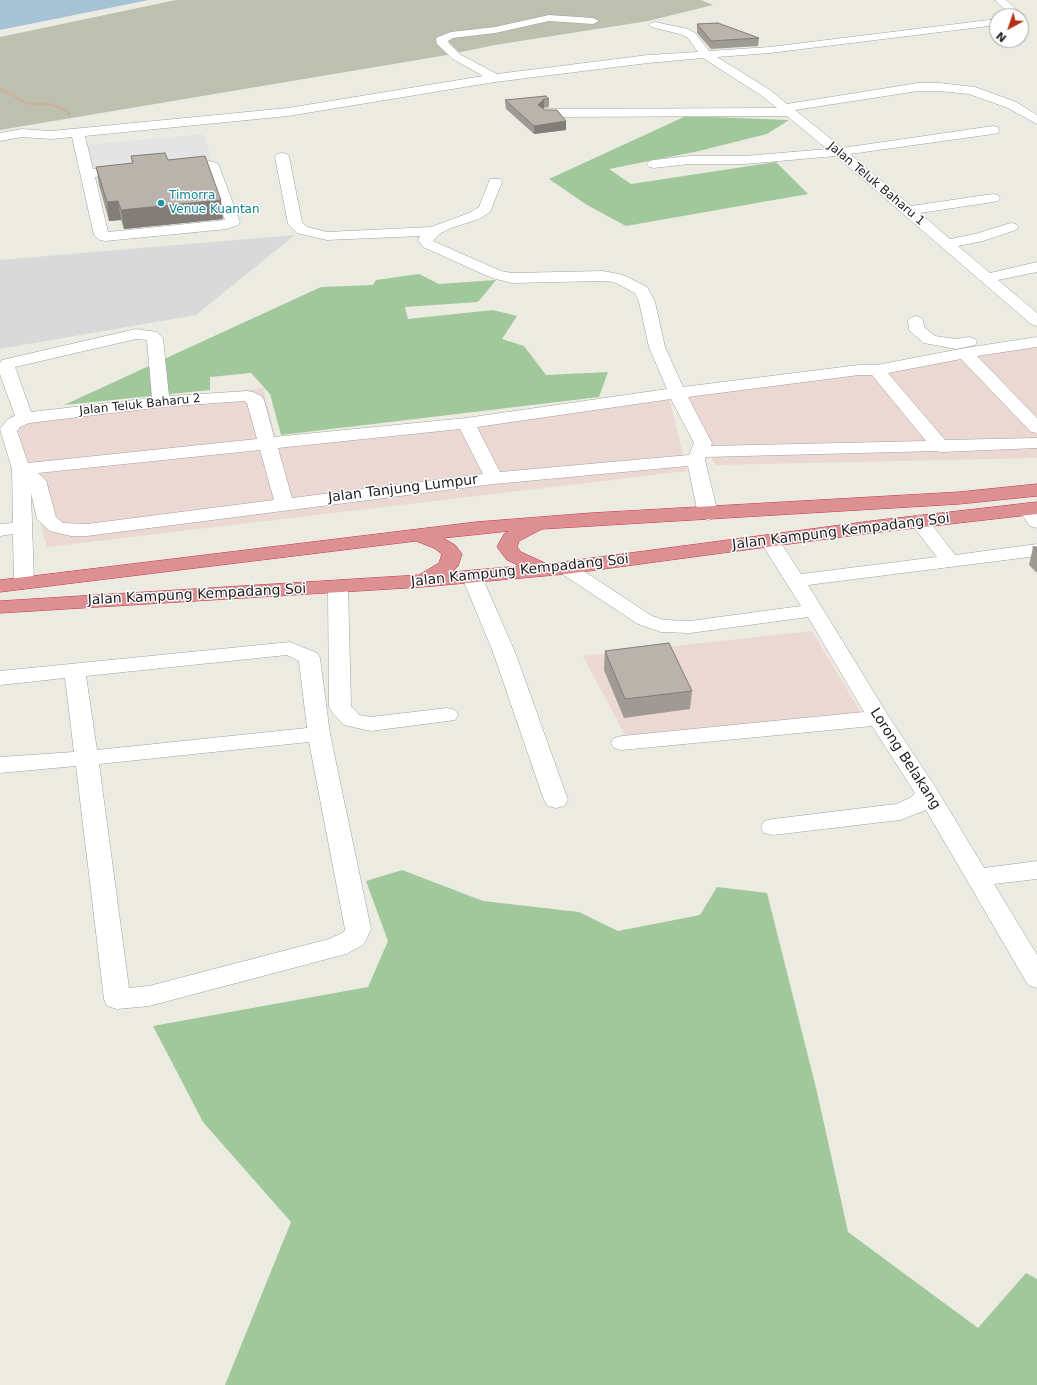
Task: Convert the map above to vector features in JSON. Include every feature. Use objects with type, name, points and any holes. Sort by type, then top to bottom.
[{"type":"highway","name":"Jalan Kampung Kempadang Soi","points":[[0,586],[415,534],[540,523],[959,498],[1037,490]]},
{"type":"highway","name":"Jalan Kampung Kempadang Soi","points":[[0,607],[338,588],[566,568],[919,521],[1034,513]]},
{"type":"highway","points":[[540,523],[511,538],[507,547],[514,556],[542,569]]},
{"type":"highway","points":[[415,534],[441,544],[452,554],[448,566],[422,581]]},
{"type":"street","points":[[1000,0],[1008,8]]},
{"type":"street","points":[[495,78],[457,57],[443,44],[442,40],[451,35],[495,30],[549,18],[593,21]]},
{"type":"street","points":[[0,137],[22,133],[51,135],[78,133],[288,112],[495,78],[648,59],[707,56],[770,50],[989,23]]},
{"type":"street","points":[[655,25],[684,31],[691,35],[707,56]]},
{"type":"street","points":[[725,67],[766,60],[770,56],[770,50]]},
{"type":"street","name":"Jalan Teluk Baharu 1","points":[[707,56],[766,93],[839,152],[1037,321]]},
{"type":"street","points":[[545,113],[787,110],[852,96],[918,87],[939,87],[971,90],[1012,105],[1037,120]]},
{"type":"street","points":[[654,164],[689,160],[745,160],[801,154],[839,152],[993,130]]},
{"type":"street","points":[[78,133],[86,174],[101,235],[105,237],[226,225],[233,222],[212,166],[198,162],[168,165]]},
{"type":"street","points":[[282,156],[295,224],[302,230],[312,234],[327,236],[376,236],[434,231]]},
{"type":"street","points":[[86,174],[138,168]]},
{"type":"street","points":[[495,182],[485,209],[474,216],[446,225],[434,231],[425,240],[428,244],[497,275],[512,278],[603,276],[618,278],[642,290],[647,302],[657,347],[677,393],[703,443],[698,456],[708,514]]},
{"type":"street","points":[[908,212],[993,198]]},
{"type":"street","points":[[947,244],[978,238],[1011,226]]},
{"type":"street","points":[[987,278],[1037,267]]},
{"type":"street","points":[[916,321],[917,330],[922,335],[930,340],[949,344],[1037,330]]},
{"type":"street","points":[[24,583],[21,471],[4,424],[14,423],[25,418],[6,368],[8,364],[136,334],[151,335],[155,339],[161,402]]},
{"type":"street","points":[[21,471],[466,424],[677,393],[859,370],[877,370],[965,353],[1037,342]]},
{"type":"street","points":[[965,353],[1037,428]]},
{"type":"street","points":[[877,370],[941,447]]},
{"type":"street","name":"Jalan Teluk Baharu 2","points":[[25,418],[161,402],[239,395],[248,396],[255,400],[267,444]]},
{"type":"street","points":[[466,424],[494,478]]},
{"type":"street","points":[[267,444],[284,503]]},
{"type":"street","name":"Jalan Tanjung Lumpur","points":[[21,471],[36,480],[47,520],[57,527],[71,530],[87,530],[284,503],[698,456],[1037,444]]},
{"type":"street","points":[[919,521],[950,561]]},
{"type":"street","points":[[0,530],[23,527]]},
{"type":"street","name":"Lorong Belakang","points":[[770,541],[814,610],[878,718],[928,794],[1037,978]]},
{"type":"street","points":[[796,581],[1037,550]]},
{"type":"street","points":[[566,568],[645,620],[661,626],[690,628],[814,610]]},
{"type":"street","points":[[472,576],[504,652],[556,800]]},
{"type":"street","points":[[338,588],[340,707],[352,720],[371,724],[446,715]]},
{"type":"street","points":[[0,678],[290,648],[309,658],[319,734],[358,929],[354,938],[337,947],[149,996],[117,999],[75,671]]},
{"type":"street","points":[[622,743],[878,718]]},
{"type":"street","points":[[0,765],[86,758],[319,734]]},
{"type":"street","points":[[773,827],[900,812],[918,804],[928,794]]},
{"type":"street","points":[[978,877],[1037,870]]},
{"type":"path","points":[[0,89],[29,104],[49,104],[67,111],[73,119],[78,133]]},
{"type":"shaded area","points":[[176,0],[701,0],[713,5],[648,21],[495,45],[447,55],[0,130],[0,37]]},
{"type":"shaded area","points":[[203,134],[212,158],[90,171],[84,145]]},
{"type":"shaded area","points":[[295,235],[196,315],[0,349],[0,260]]},
{"type":"shaded area","points":[[1037,340],[1037,458],[715,465],[684,389],[908,361]]},
{"type":"shaded area","points":[[263,388],[276,439],[572,406],[667,389],[687,471],[47,547],[10,415]]},
{"type":"shaded area","points":[[812,631],[862,714],[626,737],[583,656]]},
{"type":"green space","points":[[686,116],[789,120],[767,134],[699,151],[609,169],[631,184],[776,162],[808,194],[626,226],[587,205],[549,179]]},
{"type":"green space","points":[[419,274],[439,284],[496,280],[478,302],[405,307],[408,319],[493,310],[517,316],[502,339],[524,346],[546,375],[608,372],[599,397],[281,435],[270,394],[251,373],[210,377],[210,390],[64,405],[321,287],[373,285],[376,280]]},
{"type":"green space","points":[[402,870],[483,901],[579,912],[618,931],[700,915],[717,887],[767,893],[817,1092],[848,1232],[978,1328],[1026,1273],[1037,1279],[1037,1385],[225,1385],[291,1222],[203,1122],[153,1026],[368,987],[388,941],[366,881]]},
{"type":"water","points":[[0,0],[149,0],[0,30]]},
{"type":"building","points":[[718,23],[759,38],[711,41],[697,24]]},
{"type":"building","points":[[546,96],[549,99],[544,99],[538,105],[545,110],[557,110],[566,121],[534,126],[505,100]]},
{"type":"building","points":[[165,153],[168,160],[205,156],[221,200],[121,210],[118,201],[107,202],[96,167],[133,163],[131,156]]},
{"type":"building","points":[[669,643],[692,691],[625,699],[605,651]]},
{"type":"place","name":"Timorra Venue Kuantan","points":[[161,203]]}]
